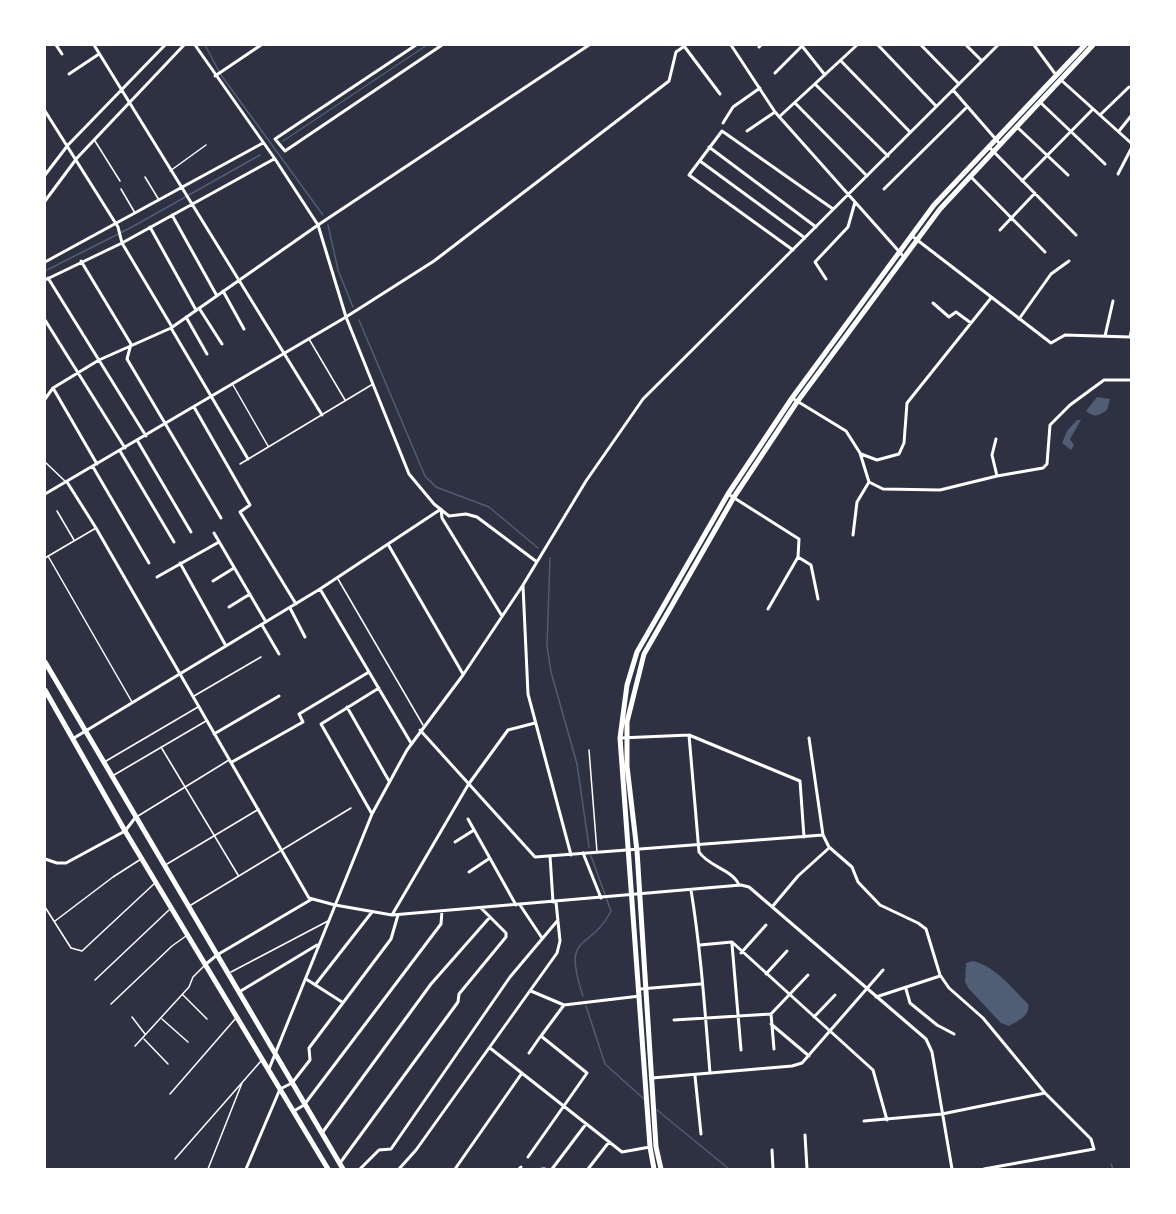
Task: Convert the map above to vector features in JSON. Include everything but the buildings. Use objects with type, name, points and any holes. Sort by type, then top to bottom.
[{"type":"main road","points":[[998,142],[1017,127],[1041,102],[1085,45]]},
{"type":"main road","points":[[654,1169],[644,992],[636,894],[629,851],[623,737],[644,654],[731,496],[794,400],[915,238],[998,142],[1094,45]]},
{"type":"main road","points":[[915,238],[934,205],[992,149]]},
{"type":"main road","points":[[46,665],[342,1166]]},
{"type":"main road","points":[[45,690],[141,859],[327,1169]]},
{"type":"main road","points":[[624,766],[636,851],[636,894]]},
{"type":"main road","points":[[653,1147],[661,1169]]},
{"type":"street","points":[[56,45],[62,54]]},
{"type":"street","points":[[94,45],[128,105],[322,415]]},
{"type":"street","points":[[45,175],[68,145],[165,45]]},
{"type":"street","points":[[45,201],[77,158],[184,45]]},
{"type":"street","points":[[195,45],[318,225],[345,317],[410,474],[449,516],[465,514],[477,517],[537,562]]},
{"type":"street","points":[[216,75],[261,45]]},
{"type":"street","points":[[416,45],[275,138],[285,151],[442,45]]},
{"type":"street","points":[[45,399],[53,388],[99,360],[171,327],[318,225],[589,45]]},
{"type":"street","points":[[45,494],[284,354],[434,261],[669,81],[676,52],[685,45],[720,94]]},
{"type":"street","points":[[731,45],[775,112],[902,255]]},
{"type":"street","points":[[775,73],[802,45],[825,75]]},
{"type":"street","points":[[780,117],[857,45]]},
{"type":"street","points":[[878,45],[936,106]]},
{"type":"street","points":[[921,45],[959,84]]},
{"type":"street","points":[[966,45],[982,61]]},
{"type":"street","points":[[268,1070],[306,979],[317,945],[372,814],[389,781],[420,730],[463,675],[523,585],[586,481],[643,399],[998,45]]},
{"type":"street","points":[[1034,45],[1059,78],[1131,143]]},
{"type":"street","points":[[69,74],[99,54]]},
{"type":"street","points":[[841,60],[910,132]]},
{"type":"street","points":[[815,84],[888,156]]},
{"type":"street","points":[[1100,115],[1129,87]]},
{"type":"street","points":[[723,123],[733,107],[760,88]]},
{"type":"street","points":[[952,90],[998,142]]},
{"type":"street","points":[[795,102],[867,176]]},
{"type":"street","points":[[1041,102],[1105,164]]},
{"type":"street","points":[[884,189],[968,107]]},
{"type":"street","points":[[1022,181],[1093,109]]},
{"type":"street","points":[[45,111],[77,158],[117,226],[121,241],[248,459]]},
{"type":"street","points":[[747,131],[775,112]]},
{"type":"street","points":[[1118,132],[1131,116]]},
{"type":"street","points":[[1017,127],[1068,175]]},
{"type":"street","points":[[794,250],[689,175],[722,131],[833,209]]},
{"type":"street","points":[[45,262],[117,226],[160,200],[182,191],[263,143]]},
{"type":"street","points":[[709,147],[816,227]]},
{"type":"street","points":[[992,149],[1076,235]]},
{"type":"street","points":[[1118,174],[1131,149]]},
{"type":"street","points":[[146,436],[47,279],[150,227],[190,203],[275,159]]},
{"type":"street","points":[[700,161],[805,237]]},
{"type":"street","points":[[970,177],[1045,252]]},
{"type":"street","points":[[1000,230],[1035,193]]},
{"type":"street","points":[[826,279],[815,262],[848,227],[855,202]]},
{"type":"street","points":[[172,215],[217,296]]},
{"type":"street","points":[[150,227],[198,309],[222,344]]},
{"type":"street","points":[[915,238],[1051,343],[1060,335],[1130,337],[1131,332]]},
{"type":"street","points":[[81,261],[131,344],[128,359],[221,518]]},
{"type":"street","points":[[1019,320],[1051,274],[1069,261]]},
{"type":"street","points":[[222,290],[244,329]]},
{"type":"street","points":[[860,453],[877,460],[899,454],[904,443],[907,403],[991,297]]},
{"type":"street","points":[[1105,336],[1113,301]]},
{"type":"street","points":[[933,303],[949,317],[956,312],[972,323]]},
{"type":"street","points":[[186,317],[207,354]]},
{"type":"street","points":[[45,320],[125,448]]},
{"type":"street","points":[[794,400],[846,431],[860,453],[869,482],[883,489],[940,490],[996,476],[1044,468],[1047,464],[1050,425],[1070,405],[1104,380],[1131,380]]},
{"type":"street","points":[[53,388],[98,464]]},
{"type":"street","points":[[194,407],[250,506],[240,512],[296,604]]},
{"type":"street","points":[[996,439],[992,455],[996,476]]},
{"type":"street","points":[[137,440],[191,532]]},
{"type":"street","points":[[120,451],[174,542]]},
{"type":"street","points":[[93,467],[149,563]]},
{"type":"street","points":[[67,482],[312,899],[372,912],[398,915],[739,885],[749,887],[929,1045],[952,1169]]},
{"type":"street","points":[[853,535],[857,502],[869,482]]},
{"type":"street","points":[[731,496],[796,536],[800,543],[798,558],[768,609]]},
{"type":"street","points":[[72,739],[320,590],[389,546],[441,509]]},
{"type":"street","points":[[441,509],[442,518],[502,616]]},
{"type":"street","points":[[214,532],[266,622]]},
{"type":"street","points":[[157,577],[219,542]]},
{"type":"street","points":[[389,546],[463,675]]},
{"type":"street","points":[[798,558],[811,565],[818,598]]},
{"type":"street","points":[[180,563],[226,646]]},
{"type":"street","points":[[213,581],[235,568]]},
{"type":"street","points":[[523,585],[528,693],[571,855]]},
{"type":"street","points":[[320,590],[412,744]]},
{"type":"street","points":[[229,607],[250,594]]},
{"type":"street","points":[[290,608],[305,637]]},
{"type":"street","points":[[262,625],[279,654]]},
{"type":"street","points":[[231,761],[303,722],[299,714],[369,672]]},
{"type":"street","points":[[372,814],[321,724],[379,688]]},
{"type":"street","points":[[214,734],[279,696]]},
{"type":"street","points":[[347,707],[389,781]]},
{"type":"street","points":[[392,915],[468,785],[508,730],[535,723]]},
{"type":"street","points":[[420,730],[530,854],[536,857],[698,847],[823,835]]},
{"type":"street","points":[[623,737],[689,735],[800,781],[804,837]]},
{"type":"street","points":[[689,735],[698,847],[702,857],[734,877],[739,885]]},
{"type":"street","points":[[809,738],[823,835],[829,847],[852,867],[858,882],[880,904],[926,929],[940,975],[950,988],[983,1018],[1045,1093],[1091,1139],[1095,1149],[984,1169]]},
{"type":"street","points":[[45,859],[66,863],[125,831],[135,818]]},
{"type":"street","points":[[468,819],[518,905],[542,938]]},
{"type":"street","points":[[455,842],[474,830]]},
{"type":"street","points":[[772,907],[798,876],[829,847]]},
{"type":"street","points":[[583,854],[601,898]]},
{"type":"street","points":[[399,1169],[416,1150],[560,948],[550,856]]},
{"type":"street","points":[[469,872],[490,858]]},
{"type":"street","points":[[691,890],[700,945],[700,984],[706,1019],[710,1074]]},
{"type":"street","points":[[205,966],[217,955],[312,899]]},
{"type":"street","points":[[342,1166],[458,1002],[459,994],[506,937],[506,933],[481,908]]},
{"type":"street","points":[[292,1112],[304,1105],[441,924],[442,911]]},
{"type":"street","points":[[315,985],[372,912]]},
{"type":"street","points":[[246,1169],[280,1089],[292,1083],[310,1060],[311,1045],[391,939],[398,915]]},
{"type":"street","points":[[322,1134],[430,984],[490,917]]},
{"type":"street","points":[[360,1169],[379,1150],[391,1149],[510,977],[558,920]]},
{"type":"street","points":[[741,953],[766,925]]},
{"type":"street","points":[[700,945],[732,942]]},
{"type":"street","points":[[732,942],[741,953],[831,1030],[873,1071],[887,1120]]},
{"type":"street","points":[[732,942],[741,1050]]},
{"type":"street","points":[[239,992],[317,945]]},
{"type":"street","points":[[766,974],[787,951]]},
{"type":"street","points":[[650,1078],[792,1066],[802,1062],[884,970]]},
{"type":"street","points":[[774,1049],[771,1014],[808,975]]},
{"type":"street","points":[[876,997],[906,989],[940,975]]},
{"type":"street","points":[[306,979],[343,1003]]},
{"type":"street","points":[[531,991],[564,1005],[700,984]]},
{"type":"street","points":[[906,989],[910,1003],[937,1025],[954,1034]]},
{"type":"street","points":[[814,1017],[835,995]]},
{"type":"street","points":[[529,1053],[564,1005]]},
{"type":"street","points":[[674,1020],[771,1014]]},
{"type":"street","points":[[771,1024],[809,1056]]},
{"type":"street","points":[[528,1157],[587,1072],[541,1036]]},
{"type":"street","points":[[490,1048],[622,1152],[653,1147]]},
{"type":"street","points":[[455,1169],[522,1073]]},
{"type":"street","points":[[695,1076],[701,1134]]},
{"type":"street","points":[[864,1121],[942,1114],[1045,1093]]},
{"type":"street","points":[[552,1169],[586,1124]]},
{"type":"street","points":[[805,1135],[807,1169]]},
{"type":"street","points":[[588,1169],[609,1142]]},
{"type":"street","points":[[772,1150],[773,1169]]},
{"type":"lane","points":[[94,140],[120,181]]},
{"type":"lane","points":[[170,171],[206,145]]},
{"type":"lane","points":[[145,177],[160,200]]},
{"type":"lane","points":[[121,189],[136,213]]},
{"type":"lane","points":[[308,339],[345,400]]},
{"type":"lane","points":[[240,464],[374,383]]},
{"type":"lane","points":[[233,384],[269,447]]},
{"type":"lane","points":[[45,462],[67,482]]},
{"type":"lane","points":[[57,511],[74,541]]},
{"type":"lane","points":[[96,528],[46,557],[133,703]]},
{"type":"lane","points":[[337,579],[423,726]]},
{"type":"lane","points":[[193,696],[261,657]]},
{"type":"lane","points":[[103,763],[199,706]]},
{"type":"lane","points":[[111,777],[207,720]]},
{"type":"lane","points":[[161,747],[239,875]]},
{"type":"lane","points":[[589,750],[597,853]]},
{"type":"lane","points":[[135,818],[231,761]]},
{"type":"lane","points":[[188,907],[351,807]]},
{"type":"lane","points":[[164,867],[260,809]]},
{"type":"lane","points":[[54,922],[113,877],[141,859]]},
{"type":"lane","points":[[45,907],[71,948],[79,951],[155,882]]},
{"type":"lane","points":[[95,980],[171,909]]},
{"type":"lane","points":[[228,974],[328,921]]},
{"type":"lane","points":[[111,1004],[172,946],[187,936]]},
{"type":"lane","points":[[135,1046],[183,994],[193,976],[205,966]]},
{"type":"lane","points":[[183,994],[207,1019]]},
{"type":"lane","points":[[132,1017],[146,1035]]},
{"type":"lane","points":[[161,1018],[188,1042]]},
{"type":"lane","points":[[170,1094],[236,1018]]},
{"type":"lane","points":[[143,1038],[168,1064]]},
{"type":"lane","points":[[175,1159],[262,1060]]},
{"type":"lane","points":[[208,1169],[243,1082]]},
{"type":"water","points":[[1097,397],[1110,399],[1107,410],[1099,415],[1092,415],[1086,411]]},
{"type":"water","points":[[1077,420],[1081,420],[1070,439],[1074,445],[1071,450],[1062,443],[1067,431]]},
{"type":"water","points":[[973,961],[996,973],[1028,1004],[1028,1011],[1023,1017],[1009,1026],[1001,1023],[969,989],[965,982],[966,963]]},
{"type":"waterway","points":[[205,45],[221,75],[323,215]]},
{"type":"waterway","points":[[283,141],[427,45]]},
{"type":"waterway","points":[[45,271],[132,227],[260,155]]},
{"type":"waterway","points":[[328,225],[338,270],[353,307]]},
{"type":"waterway","points":[[359,320],[425,476],[436,487],[489,507],[538,548]]},
{"type":"waterway","points":[[550,558],[547,646],[551,672],[577,764],[589,847]]},
{"type":"waterway","points":[[583,996],[575,961],[577,951],[581,944],[603,924],[611,911],[591,856]]},
{"type":"waterway","points":[[586,1006],[605,1064],[644,1099]]},
{"type":"waterway","points":[[657,1110],[729,1169]]},
{"type":"waterway","points":[[1111,1164],[1113,1169]]}]
